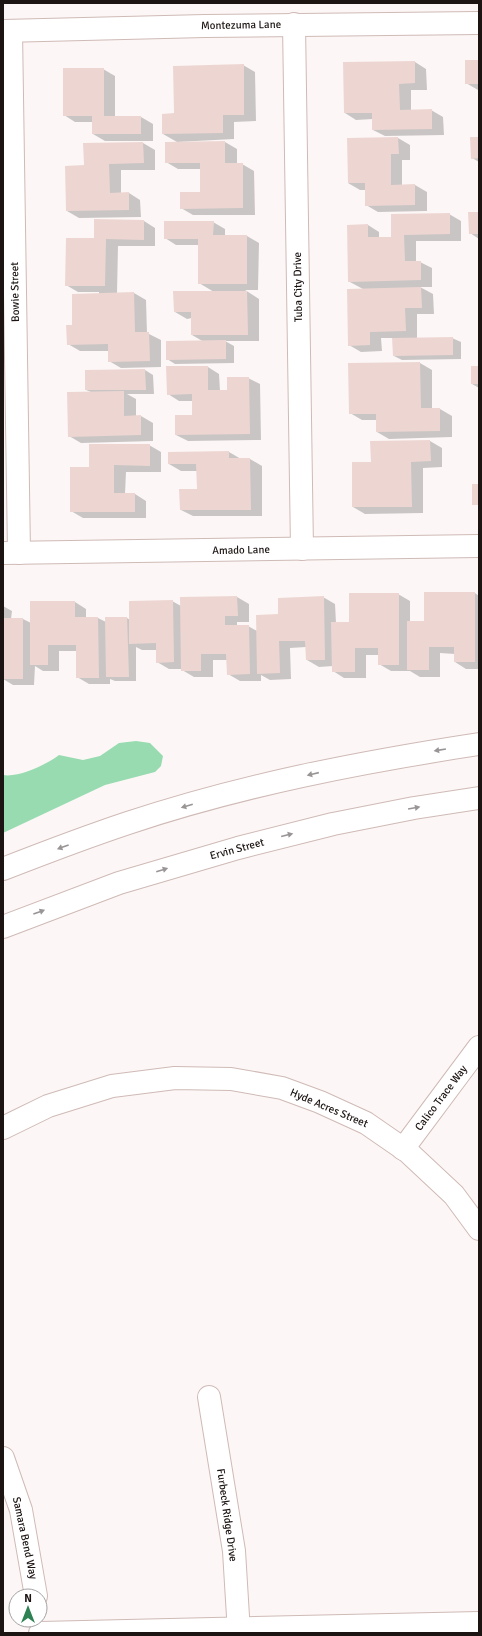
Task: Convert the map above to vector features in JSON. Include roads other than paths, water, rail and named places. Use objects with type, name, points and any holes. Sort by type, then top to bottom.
[{"type":"street","name":"Montezuma Lane","points":[[7,31],[294,24],[479,23]]},
{"type":"street","name":"Tuba City Drive","points":[[294,24],[302,549]]},
{"type":"street","name":"Bowie Street","points":[[7,31],[11,553]]},
{"type":"street","name":"Amado Lane","points":[[11,553],[479,546]]},
{"type":"street","points":[[3,869],[129,823],[226,795],[313,774],[396,757],[479,744]]},
{"type":"street","name":"Ervin Street","points":[[3,927],[119,883],[238,848],[333,824],[414,808],[479,798]]},
{"type":"street","name":"Calico Trace Way","points":[[403,1149],[479,1047]]},
{"type":"street","name":"Hyde Acres Street","points":[[3,1128],[48,1106],[112,1086],[175,1078],[231,1079],[282,1088],[320,1102],[366,1122],[403,1149],[454,1196],[479,1229]]},
{"type":"street","name":"Furbeck Ridge Drive","points":[[209,1397],[234,1552],[239,1631]]},
{"type":"street","name":"Samara Bend Way","points":[[3,1458],[21,1510],[35,1588]]},
{"type":"street","points":[[40,1633],[239,1631],[479,1623]]}]
